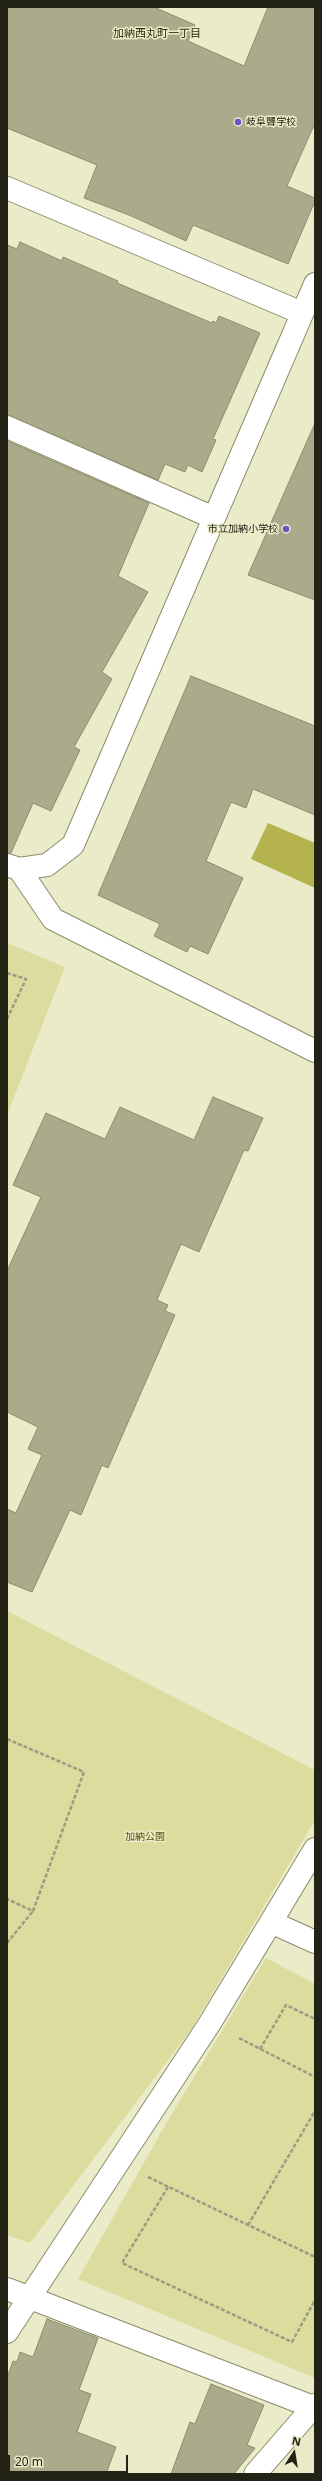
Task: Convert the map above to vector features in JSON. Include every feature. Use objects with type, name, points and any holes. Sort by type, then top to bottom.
[{"type":"street","points":[[7,188],[302,314]]},
{"type":"street","points":[[13,867],[47,865],[73,845],[315,284]]},
{"type":"street","points":[[7,427],[214,518]]},
{"type":"street","points":[[13,867],[53,920],[315,1051]]},
{"type":"street","points":[[7,2332],[210,2022],[315,1850]]},
{"type":"street","points":[[271,1922],[315,1942]]},
{"type":"street","points":[[7,2289],[314,2406],[255,2474]]},
{"type":"path","points":[[7,973],[26,979],[7,1019]]},
{"type":"path","points":[[7,1739],[84,1772],[33,1911],[7,1943]]},
{"type":"path","points":[[7,1899],[33,1911]]},
{"type":"path","points":[[260,2049],[286,2005],[315,2019]]},
{"type":"path","points":[[210,2022],[315,2077]]},
{"type":"path","points":[[248,2225],[315,2111]]},
{"type":"path","points":[[144,2175],[315,2257]]},
{"type":"path","points":[[168,2187],[122,2263],[292,2342],[315,2300]]},
{"type":"green space","points":[[7,943],[65,967],[7,1115]]},
{"type":"green space","name":"加納公園","points":[[7,1611],[315,1770],[315,1820],[192,2028],[30,2243],[7,2235]]},
{"type":"green space","points":[[266,1958],[315,1984],[315,2378],[78,2279],[167,2122]]},
{"type":"shaded area","points":[[268,823],[315,843],[315,888],[251,859]]},
{"type":"building","points":[[7,7],[154,7],[195,25],[188,41],[244,66],[268,7],[315,7],[315,123],[287,186],[315,198],[315,201],[288,264],[193,225],[186,241],[129,215],[84,198],[97,165],[7,128]]},
{"type":"building","points":[[20,242],[62,261],[63,257],[118,281],[117,283],[212,323],[213,321],[216,323],[219,316],[260,333],[213,439],[216,440],[202,472],[188,465],[185,472],[165,464],[158,480],[7,415],[7,245],[17,249]]},
{"type":"building","points":[[315,423],[315,600],[248,575]]},
{"type":"building","points":[[7,441],[149,503],[118,576],[148,592],[102,672],[112,679],[74,747],[80,750],[51,811],[33,803],[11,853],[7,853]]},
{"type":"building","points":[[191,676],[315,726],[315,815],[253,789],[246,808],[231,802],[206,861],[243,878],[208,954],[190,946],[187,952],[154,936],[160,924],[98,895]]},
{"type":"building","points":[[213,1097],[263,1118],[248,1151],[244,1150],[199,1252],[181,1244],[157,1300],[168,1305],[165,1311],[175,1315],[108,1468],[102,1465],[81,1515],[70,1510],[32,1592],[7,1582],[7,1509],[16,1513],[42,1455],[28,1449],[38,1427],[7,1412],[7,1271],[41,1197],[13,1185],[46,1113],[105,1139],[120,1107],[194,1140]]},
{"type":"building","points":[[47,2319],[98,2338],[79,2390],[91,2394],[77,2432],[116,2447],[106,2474],[7,2474],[7,2378],[13,2361],[17,2362],[20,2352],[33,2357]]},
{"type":"building","points":[[211,2384],[264,2405],[247,2445],[255,2448],[234,2474],[171,2474],[190,2422],[195,2424]]},
{"type":"place","name":"岐阜聾学校","points":[[238,122]]},
{"type":"place","name":"市立加納小学校","points":[[286,529]]},
{"type":"district","name":"加納西丸町一丁目","points":[[157,34]]}]
